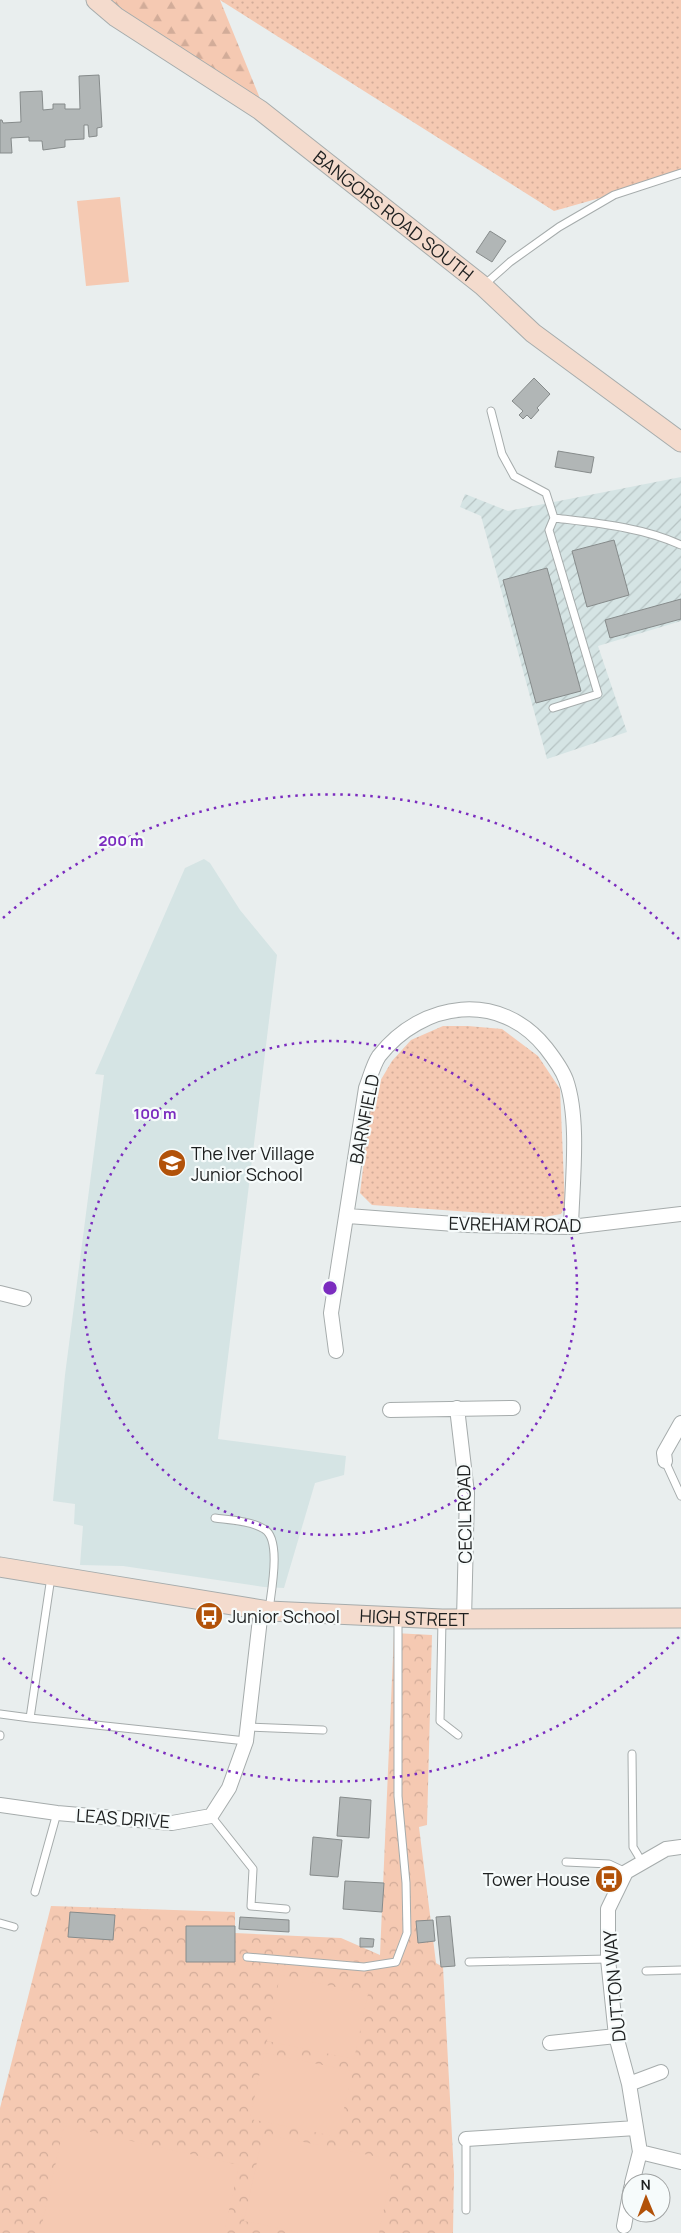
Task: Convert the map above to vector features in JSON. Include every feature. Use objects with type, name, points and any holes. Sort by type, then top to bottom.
[{"type":"street","name":"BANGORS ROAD SOUTH","points":[[96,0],[116,17],[260,110],[483,286],[533,333],[681,442]]},
{"type":"street","name":"BARNFIELD","points":[[336,1351],[331,1313],[340,1245],[348,1216],[366,1088],[378,1057],[414,1023],[436,1014],[455,1010],[485,1010],[506,1016],[539,1039],[566,1078],[571,1101],[573,1136],[571,1228]]},
{"type":"street","name":"EVREHAM ROAD","points":[[348,1216],[468,1225],[571,1228],[681,1214]]},
{"type":"street","points":[[0,1293],[24,1299]]},
{"type":"street","name":"CECIL ROAD","points":[[457,1408],[468,1493],[464,1620]]},
{"type":"street","points":[[390,1410],[514,1408]]},
{"type":"street","points":[[665,1461],[664,1453],[681,1423]]},
{"type":"street","name":"HIGH STREET","points":[[0,1567],[265,1610],[464,1620],[681,1618]]},
{"type":"street","points":[[212,1816],[229,1788],[247,1734],[265,1610]]},
{"type":"street","name":"LEAS DRIVE","points":[[0,1805],[57,1813],[172,1823],[212,1816]]},
{"type":"street","points":[[626,1872],[666,1849],[681,1847]]},
{"type":"street","name":"DUTTON WAY","points":[[626,1872],[608,1909],[608,1959],[616,2036],[629,2084],[640,2152]]},
{"type":"street","points":[[550,2043],[616,2036]]},
{"type":"street","points":[[629,2084],[661,2072]]},
{"type":"street","points":[[466,2139],[636,2128]]},
{"type":"street","points":[[635,2173],[640,2152],[681,2162]]},
{"type":"lane","points":[[483,286],[510,262],[558,226],[614,195],[681,172]]},
{"type":"lane","points":[[492,411],[502,454],[514,476],[546,493],[554,518],[549,530],[598,694],[553,708]]},
{"type":"lane","points":[[554,518],[604,524],[667,539],[681,545]]},
{"type":"lane","points":[[665,1461],[681,1496]]},
{"type":"lane","points":[[215,1518],[254,1525],[270,1533],[273,1540],[274,1568],[265,1610]]},
{"type":"lane","points":[[30,1718],[51,1575]]},
{"type":"lane","points":[[246,1957],[364,1968],[396,1962],[407,1933],[406,1883],[398,1796],[398,1617]]},
{"type":"lane","points":[[442,1619],[440,1721],[458,1734]]},
{"type":"lane","points":[[0,1714],[30,1718],[247,1734],[322,1730]]},
{"type":"lane","points":[[632,1754],[633,1847],[642,1862]]},
{"type":"lane","points":[[35,1892],[57,1813]]},
{"type":"lane","points":[[212,1816],[253,1869],[251,1906],[286,1909]]},
{"type":"lane","points":[[566,1862],[609,1864],[626,1872]]},
{"type":"lane","points":[[0,1923],[14,1927]]},
{"type":"lane","points":[[470,1962],[608,1959]]},
{"type":"lane","points":[[646,1971],[681,1970]]},
{"type":"lane","points":[[466,2139],[466,2210]]},
{"type":"shaded area","points":[[681,477],[681,621],[598,646],[627,732],[547,759],[481,516],[460,507],[465,494],[508,511]]},
{"type":"shaded area","name":"The Iver Village Junior School","points":[[204,859],[210,863],[240,910],[277,955],[218,1439],[346,1456],[344,1475],[315,1483],[284,1588],[264,1587],[123,1566],[80,1565],[83,1526],[74,1524],[75,1504],[53,1501],[65,1375],[104,1075],[95,1074],[185,868]]},
{"type":"green space","points":[[107,0],[220,0],[261,101]]},
{"type":"green space","points":[[220,0],[681,0],[681,175],[554,211]]},
{"type":"green space","points":[[120,197],[129,282],[86,286],[77,201]]},
{"type":"green space","points":[[443,1026],[502,1029],[538,1056],[560,1089],[565,1205],[561,1214],[544,1217],[372,1205],[360,1193],[371,1105],[379,1083],[392,1061],[411,1040]]},
{"type":"green space","points":[[394,1633],[432,1635],[427,1825],[419,1827],[436,1963],[443,1967],[454,2174],[453,2233],[0,2233],[0,2108],[51,1906],[235,1912],[235,1933],[341,1938],[380,1955]]},
{"type":"green space","points":[[280,1975],[368,1994],[354,2059],[267,2041]]},
{"type":"green space","points":[[264,2053],[352,2071],[338,2137],[250,2119]]},
{"type":"green space","points":[[64,2126],[239,2165],[224,2233],[40,2233]]},
{"type":"green space","points":[[263,2134],[394,2160],[379,2233],[301,2233],[244,2221]]},
{"type":"building","points":[[99,75],[102,127],[97,128],[97,136],[89,137],[88,125],[84,125],[84,139],[65,140],[65,147],[43,150],[42,141],[29,141],[29,137],[11,138],[12,153],[0,153],[0,120],[3,123],[21,122],[20,92],[42,91],[43,110],[53,109],[53,104],[65,104],[65,109],[80,109],[79,76]]},
{"type":"building","points":[[490,231],[506,241],[492,262],[476,252]]},
{"type":"building","points":[[534,378],[550,394],[537,408],[539,410],[531,419],[527,415],[523,419],[519,415],[523,411],[512,401]]},
{"type":"building","points":[[558,451],[594,457],[591,473],[555,467]]},
{"type":"building","points":[[614,540],[629,595],[587,607],[572,551]]},
{"type":"building","points":[[547,568],[581,691],[536,703],[503,580]]},
{"type":"building","points":[[681,599],[681,619],[610,638],[605,620]]},
{"type":"building","points":[[340,1797],[371,1800],[369,1838],[337,1836]]},
{"type":"building","points":[[313,1837],[342,1840],[338,1877],[310,1875]]},
{"type":"building","points":[[345,1881],[384,1883],[382,1912],[343,1909]]},
{"type":"building","points":[[70,1912],[115,1915],[113,1940],[68,1937]]},
{"type":"building","points":[[450,1916],[455,1966],[441,1967],[436,1917]]},
{"type":"building","points":[[240,1917],[289,1920],[289,1932],[239,1929]]},
{"type":"building","points":[[433,1920],[435,1941],[418,1943],[416,1921]]},
{"type":"building","points":[[186,1926],[235,1926],[235,1962],[186,1962]]},
{"type":"building","points":[[360,1938],[374,1939],[373,1947],[360,1947]]},
{"type":"place","name":"The Iver Village Junior School","points":[[172,1163]]},
{"type":"place","name":"Junior School","points":[[209,1616]]},
{"type":"place","name":"Tower House","points":[[609,1879]]}]
